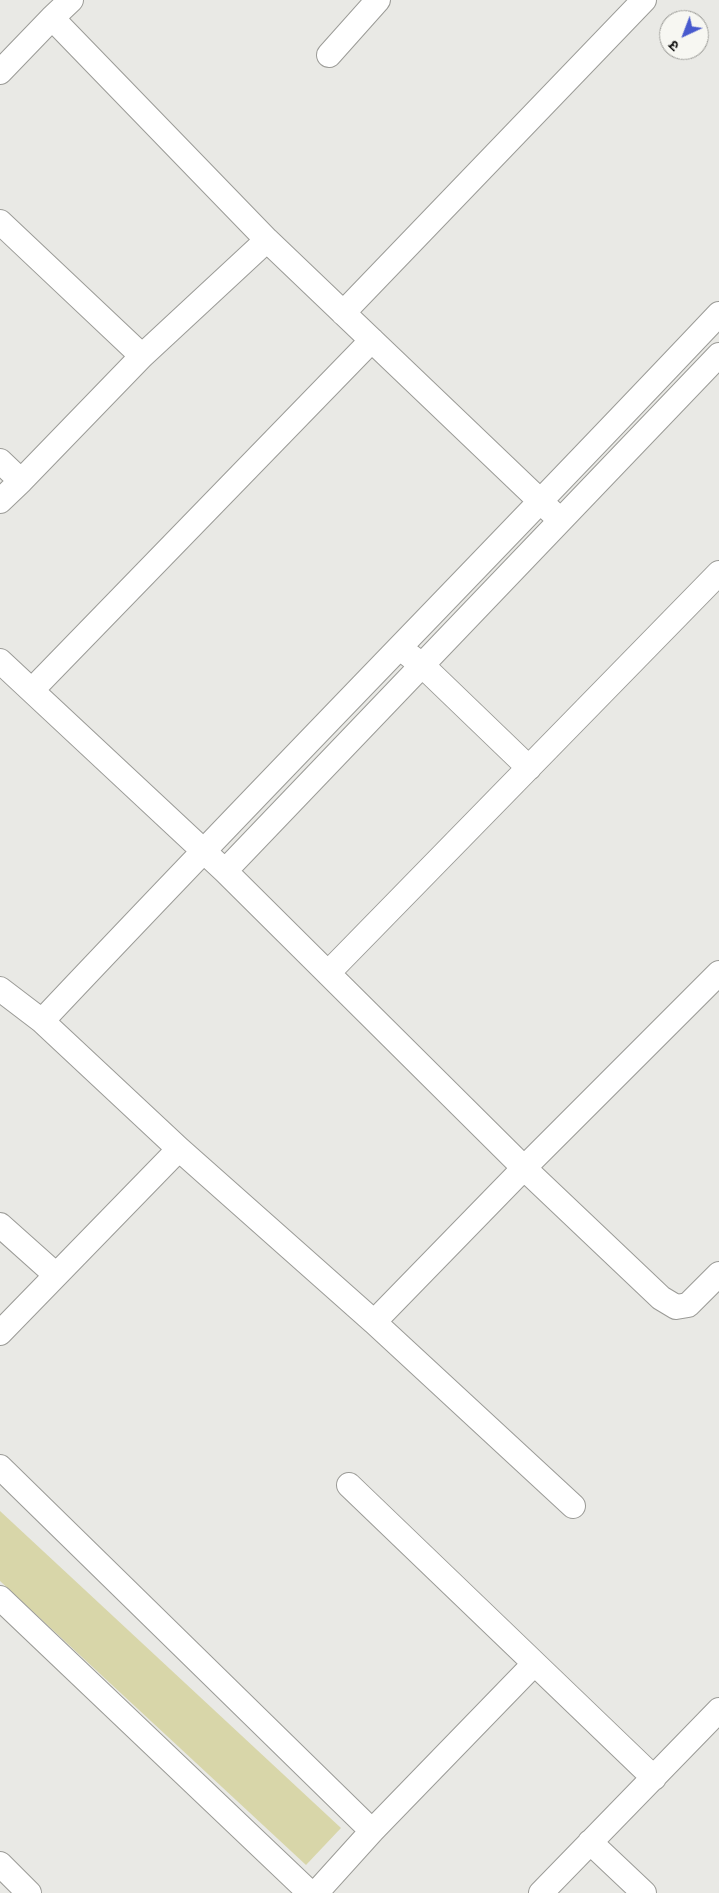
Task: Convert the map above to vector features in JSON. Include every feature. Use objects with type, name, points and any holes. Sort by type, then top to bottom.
[{"type":"street","points":[[0,72],[70,0]]},
{"type":"street","points":[[329,54],[378,0]]},
{"type":"street","points":[[343,313],[644,0]]},
{"type":"street","points":[[52,18],[267,240],[560,520]]},
{"type":"street","points":[[0,222],[142,356]]},
{"type":"street","points":[[0,501],[142,356],[267,240]]},
{"type":"street","points":[[42,1020],[542,501],[719,314]]},
{"type":"street","points":[[32,690],[372,340]]},
{"type":"street","points":[[225,870],[719,355]]},
{"type":"street","points":[[0,461],[21,481]]},
{"type":"street","points":[[328,973],[719,573]]},
{"type":"street","points":[[399,648],[422,665],[529,768]]},
{"type":"street","points":[[0,660],[225,870],[524,1168],[661,1298],[676,1307],[688,1305],[719,1274]]},
{"type":"street","points":[[374,1322],[524,1168],[718,977]]},
{"type":"street","points":[[0,989],[42,1020],[179,1149],[374,1322],[573,1506]]},
{"type":"street","points":[[0,1333],[179,1149]]},
{"type":"street","points":[[0,1224],[56,1275]]},
{"type":"street","points":[[0,1467],[372,1832]]},
{"type":"street","points":[[349,1485],[654,1778]]},
{"type":"street","points":[[0,1598],[310,1893]]},
{"type":"street","points":[[316,1893],[534,1664]]},
{"type":"street","points":[[541,1893],[719,1710]]},
{"type":"street","points":[[590,1842],[644,1893]]},
{"type":"street","points":[[0,1864],[29,1893]]},
{"type":"shaded area","points":[[0,1511],[341,1828],[306,1865],[0,1581]]}]
